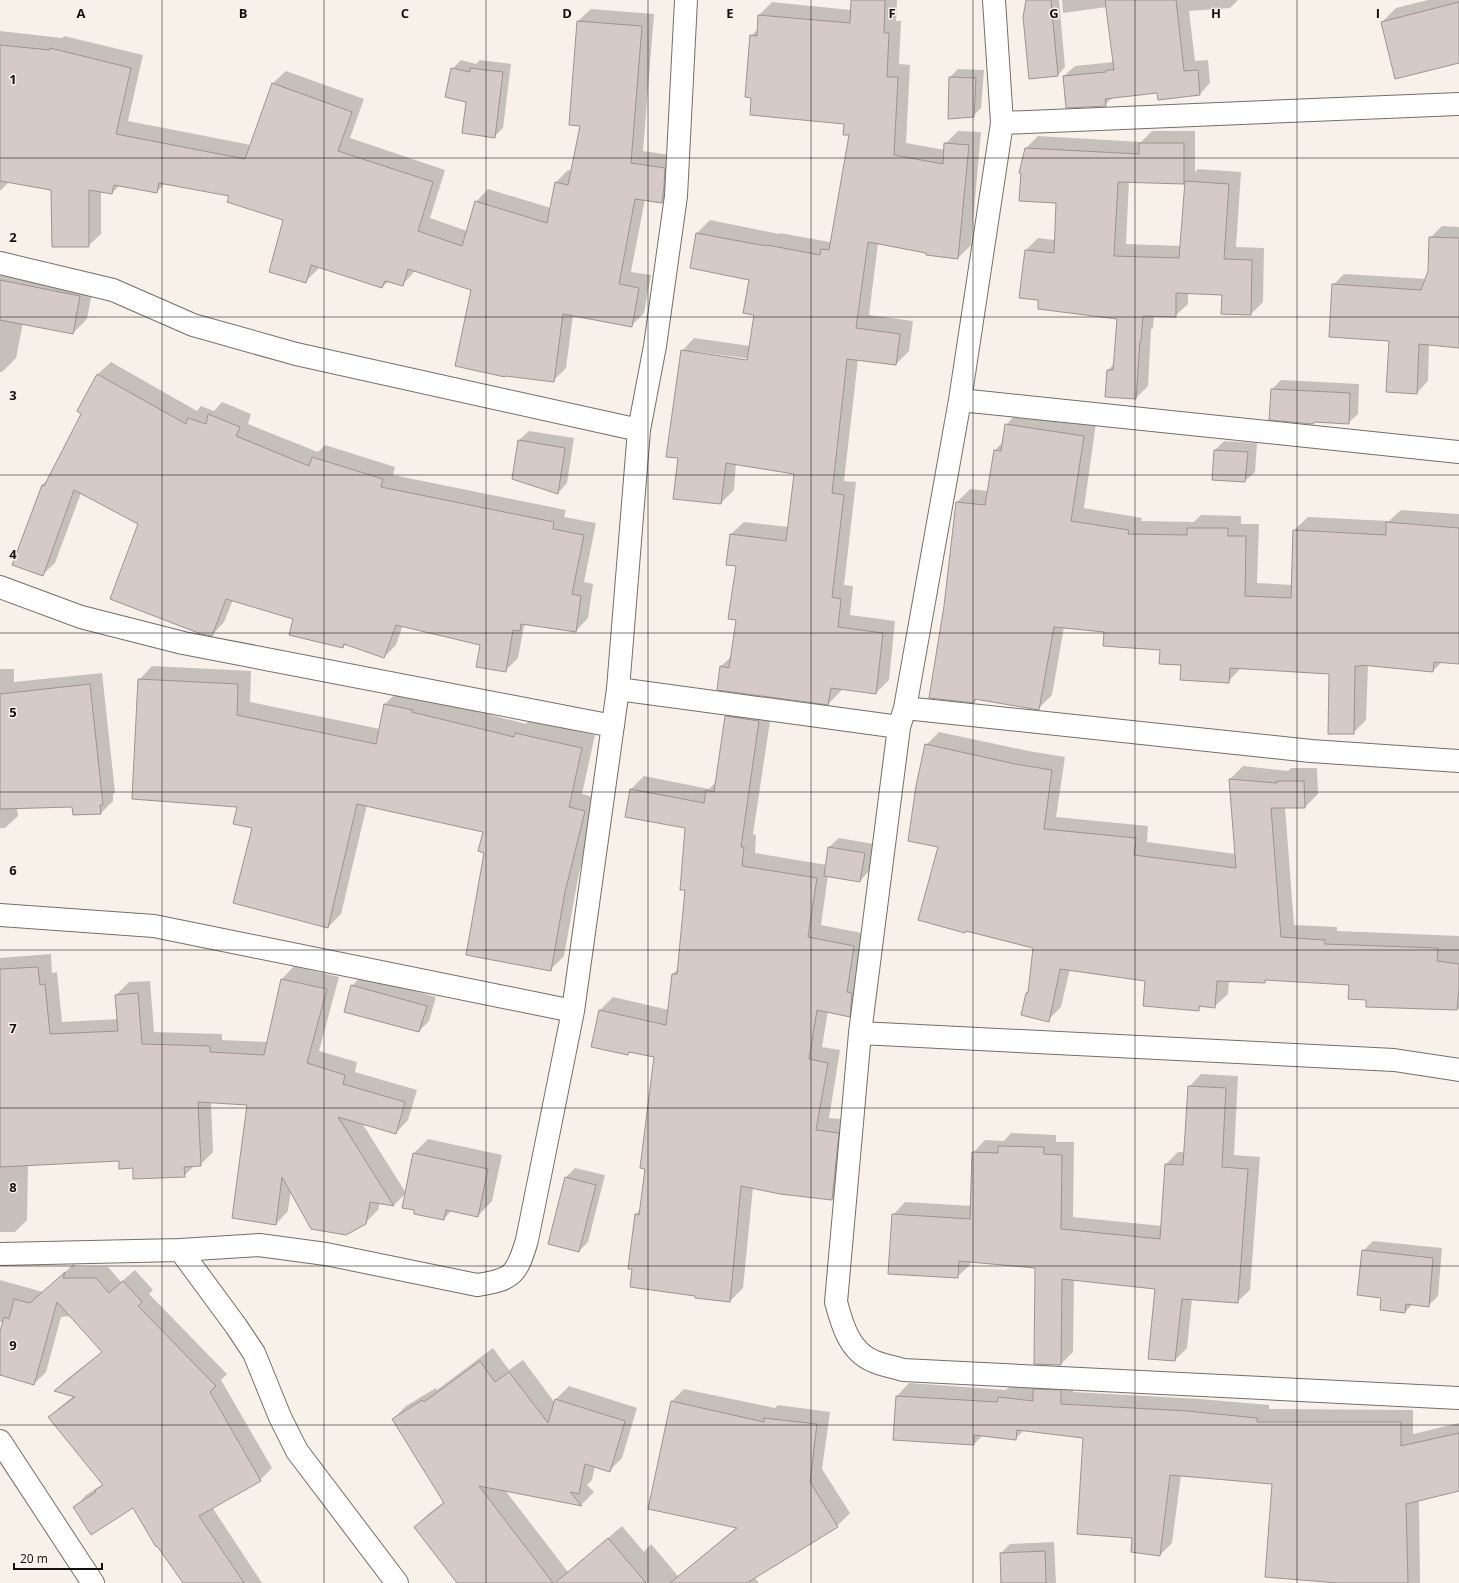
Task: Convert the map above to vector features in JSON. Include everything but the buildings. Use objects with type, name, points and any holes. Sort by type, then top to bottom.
[{"type":"street","points":[[0,1254],[180,1250],[259,1245],[326,1254],[477,1284],[497,1282],[513,1274],[521,1260],[527,1240],[573,1011],[618,689],[639,430],[655,346],[676,196],[686,0]]},
{"type":"street","points":[[994,0],[1002,123],[960,400],[902,718],[860,1033],[836,1302],[843,1328],[856,1348],[871,1360],[903,1370],[1459,1398]]},
{"type":"street","points":[[1002,123],[1459,104]]},
{"type":"street","points":[[0,263],[113,290],[193,326],[296,354],[639,430]]},
{"type":"street","points":[[960,400],[1459,452]]},
{"type":"street","points":[[0,587],[81,617],[183,643],[613,726]]},
{"type":"street","points":[[618,689],[902,718],[1311,751],[1459,761]]},
{"type":"street","points":[[0,915],[154,926],[573,1011]]},
{"type":"street","points":[[860,1033],[1394,1060],[1459,1070]]},
{"type":"street","points":[[180,1250],[254,1353],[280,1417],[297,1452],[398,1583]]},
{"type":"street","points":[[0,1441],[93,1583]]}]
